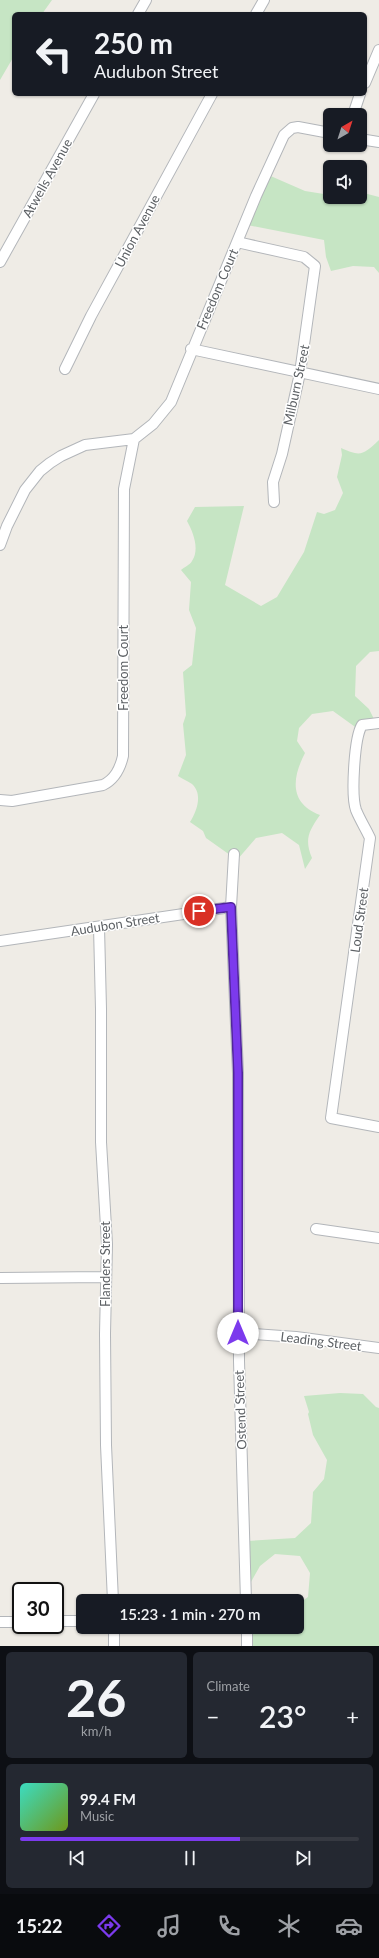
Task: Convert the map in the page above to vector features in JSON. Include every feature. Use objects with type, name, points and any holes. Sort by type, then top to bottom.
[{"type":"street","points":[[139,12],[146,0]]},
{"type":"street","points":[[257,12],[264,0]]},
{"type":"street","points":[[367,78],[379,50]]},
{"type":"street","name":"Atwells Avenue","points":[[0,262],[93,96]]},
{"type":"street","name":"Union Avenue","points":[[65,369],[91,316],[211,96]]},
{"type":"street","points":[[355,108],[359,96]]},
{"type":"street","name":"Freedom Court","points":[[0,800],[12,801],[103,785],[110,781],[120,769],[123,756],[124,489],[134,439],[153,424],[171,402],[191,349],[284,135],[289,130],[298,126],[323,131]]},
{"type":"street","points":[[367,140],[379,142]]},
{"type":"street","name":"Milburn Street","points":[[237,242],[304,257],[315,266],[300,373],[282,454],[273,482],[274,502]]},
{"type":"street","points":[[191,349],[379,389]]},
{"type":"street","points":[[0,546],[7,526],[25,490],[40,471],[50,463],[67,453],[85,446],[134,439]]},
{"type":"street","name":"Loud Street","points":[[379,723],[362,725],[356,738],[354,779],[356,809],[370,838],[331,1118],[379,1127]]},
{"type":"street","name":"Ostend Street","points":[[234,854],[231,907],[238,1073],[238,1333],[246,1594]]},
{"type":"street","name":"Audubon Street","points":[[0,941],[231,907]]},
{"type":"street","name":"Flanders Street","points":[[99,926],[102,1142],[107,1244],[105,1277],[106,1444],[113,1594]]},
{"type":"street","points":[[316,1229],[379,1238]]},
{"type":"street","points":[[0,1278],[105,1277]]},
{"type":"street","name":"Leading Street","points":[[238,1333],[296,1337],[379,1348]]},
{"type":"street","points":[[64,1621],[76,1621]]},
{"type":"street","points":[[0,1622],[12,1622]]},
{"type":"street","points":[[114,1634],[114,1646]]},
{"type":"street","points":[[247,1634],[247,1646]]},
{"type":"green space","points":[[0,0],[52,0],[43,12],[12,12],[12,59],[0,80]]},
{"type":"green space","points":[[266,174],[305,191],[323,194],[323,204],[367,204],[367,194],[379,197],[379,273],[374,267],[353,266],[331,271],[326,257],[324,240],[247,225]]},
{"type":"green space","points":[[379,440],[379,651],[370,652],[356,666],[355,696],[369,709],[375,721],[358,729],[333,711],[312,714],[299,728],[297,741],[305,753],[296,780],[296,789],[298,797],[303,804],[310,810],[320,815],[309,835],[308,846],[312,858],[305,869],[299,845],[282,833],[256,838],[237,860],[206,838],[203,831],[190,822],[197,808],[197,793],[192,784],[178,776],[186,755],[183,724],[186,715],[183,672],[192,665],[196,628],[189,610],[191,582],[181,570],[191,562],[196,546],[187,521],[195,507],[244,506],[225,585],[261,606],[277,597],[304,552],[317,512],[324,514],[335,510],[343,493],[337,477],[342,455],[341,448],[353,453],[362,453]]},
{"type":"green space","points":[[340,1393],[363,1394],[376,1407],[379,1408],[379,1646],[248,1646],[248,1634],[304,1634],[304,1600],[308,1597],[310,1573],[300,1556],[275,1554],[260,1566],[247,1589],[247,1541],[295,1538],[311,1523],[313,1492],[324,1479],[327,1460],[313,1435],[308,1414],[309,1412],[304,1396]]},
{"type":"route","points":[[199,911],[231,907],[238,1073],[238,1333]]}]
